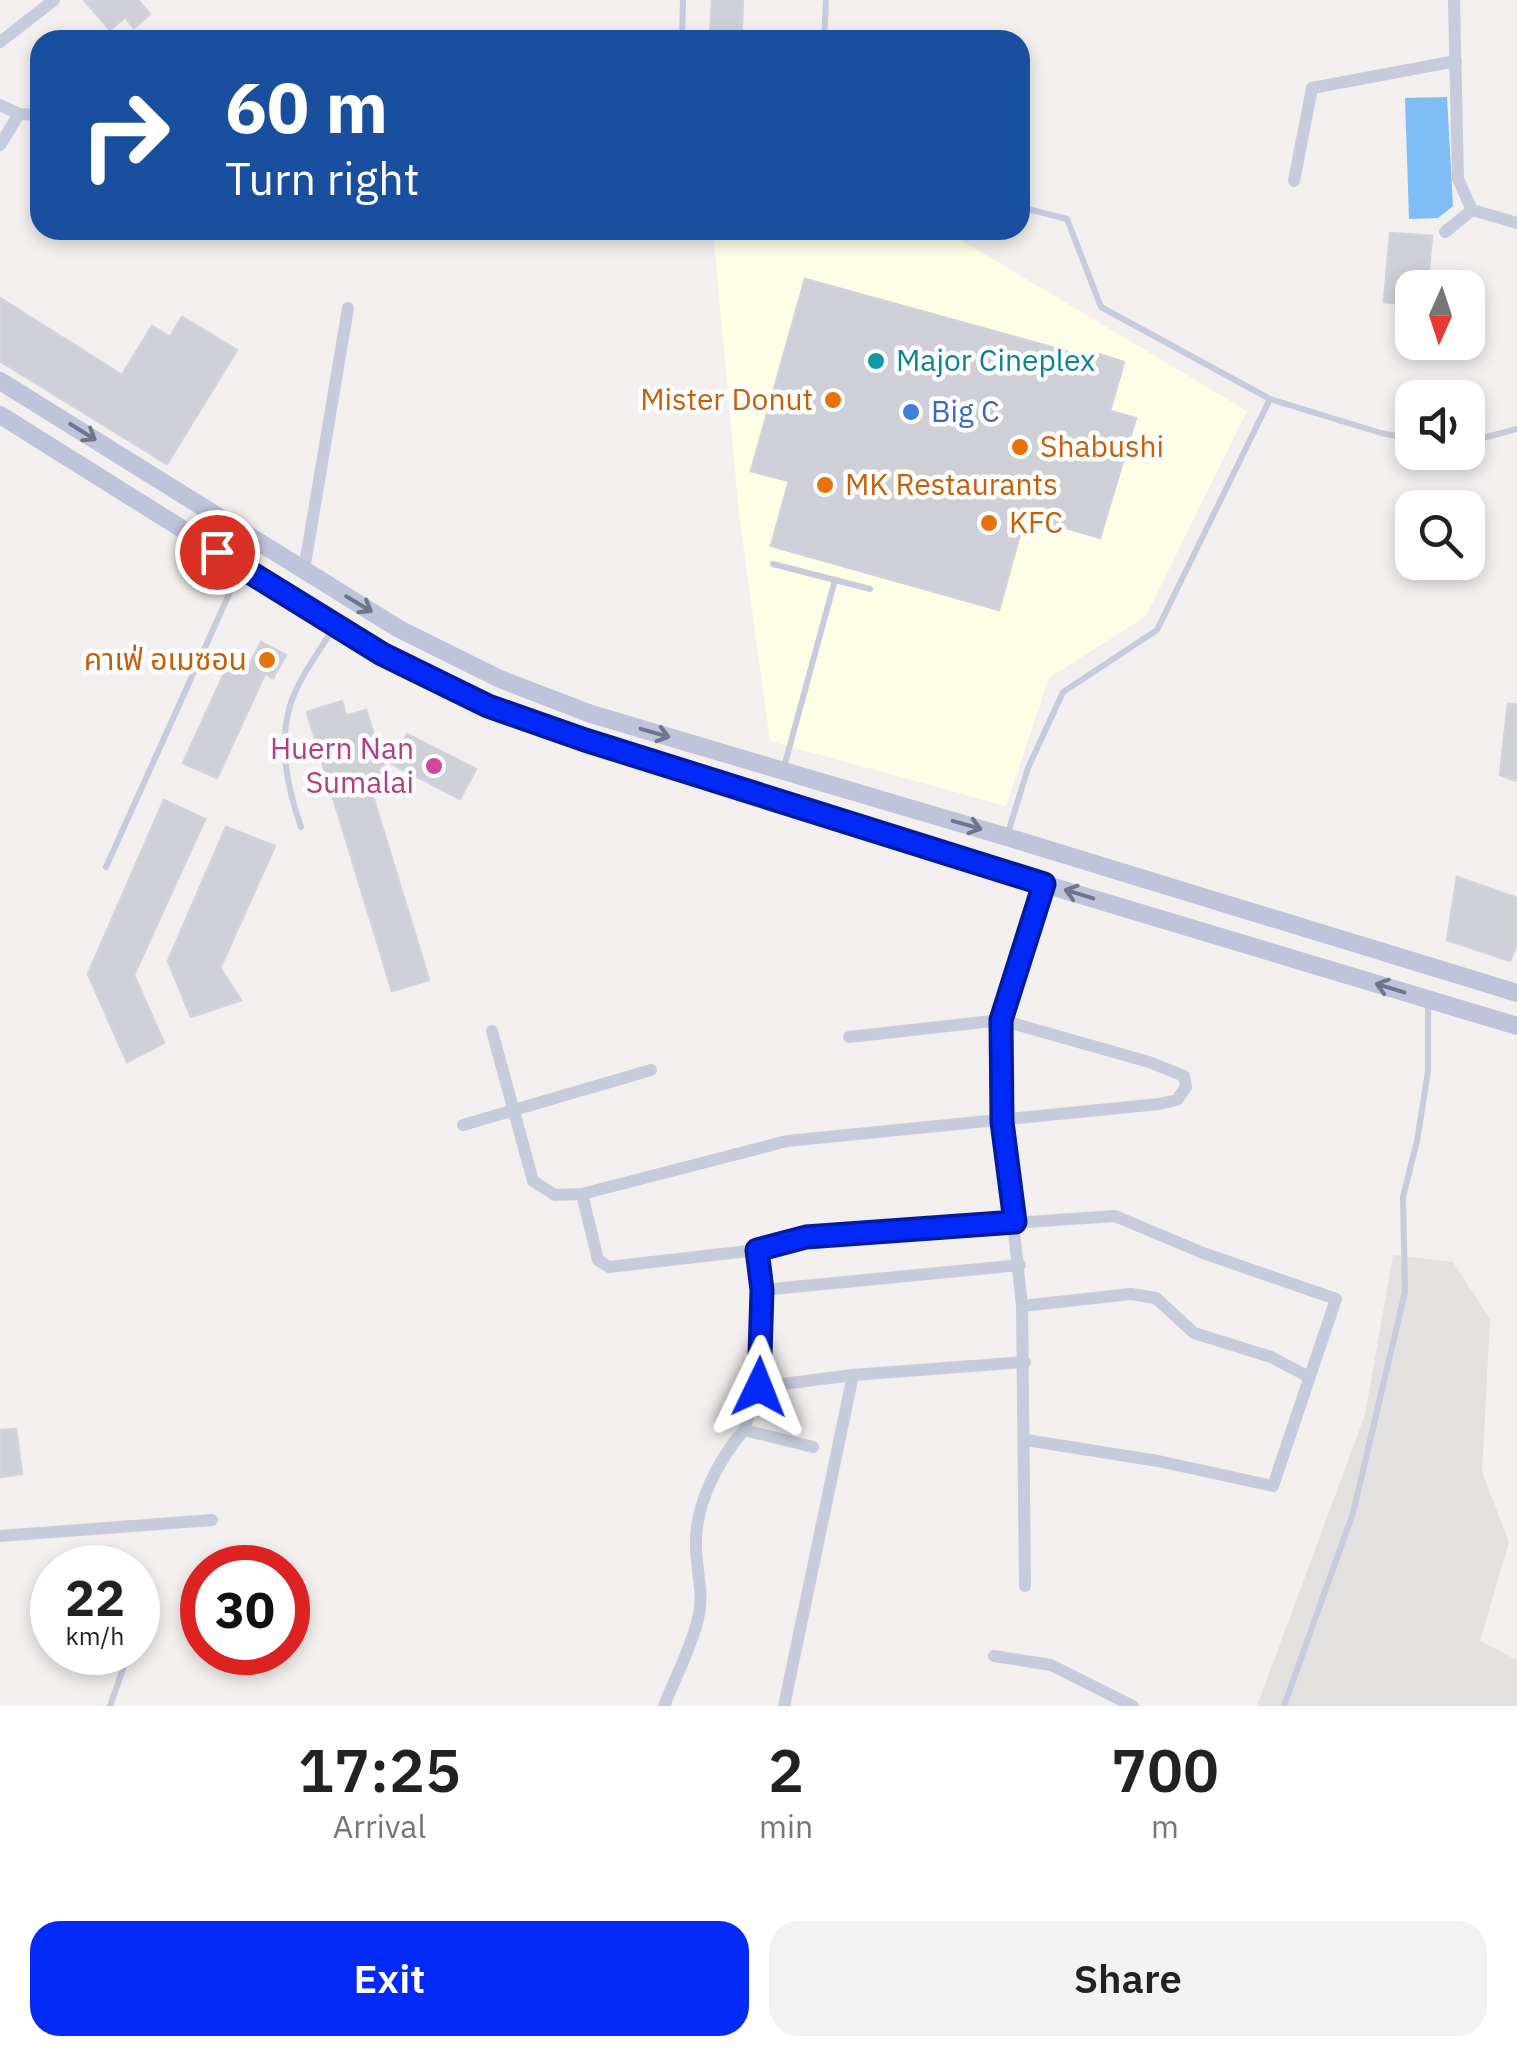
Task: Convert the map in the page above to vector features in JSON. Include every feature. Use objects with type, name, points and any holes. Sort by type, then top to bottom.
[{"type":"main road","points":[[0,381],[422,641],[528,692],[1517,993]]},
{"type":"main road","points":[[0,415],[407,668],[518,717],[1044,884],[1517,1026]]},
{"type":"street","points":[[0,42],[54,0]]},
{"type":"street","points":[[1454,0],[1458,179],[1472,210],[1517,223]]},
{"type":"street","points":[[1294,181],[1312,88],[1456,61]]},
{"type":"street","points":[[0,104],[30,114]]},
{"type":"street","points":[[0,145],[20,114]]},
{"type":"street","points":[[1444,232],[1472,210]]},
{"type":"street","points":[[304,570],[348,308]]},
{"type":"street","points":[[1025,1586],[1022,1306],[1002,1122],[1001,1020],[1044,884]]},
{"type":"street","points":[[492,1031],[533,1181],[554,1195],[582,1194],[787,1141],[1002,1122],[1177,1100],[1186,1087],[1186,1080],[1149,1062],[1001,1020],[849,1037]]},
{"type":"street","points":[[463,1125],[651,1070]]},
{"type":"street","points":[[582,1194],[598,1260],[610,1266],[757,1250],[806,1237],[1114,1216],[1203,1253],[1336,1298],[1273,1486],[1158,1461],[1026,1440]]},
{"type":"street","points":[[664,1706],[698,1620],[702,1594],[695,1540],[706,1498],[724,1453],[744,1430],[759,1387],[762,1290],[757,1250]]},
{"type":"street","points":[[762,1290],[1020,1264]]},
{"type":"street","points":[[1022,1306],[1132,1294],[1156,1298],[1194,1333],[1271,1357],[1310,1376]]},
{"type":"street","points":[[759,1387],[853,1374],[1024,1362]]},
{"type":"street","points":[[784,1706],[853,1374]]},
{"type":"street","points":[[744,1430],[813,1448]]},
{"type":"street","points":[[0,1536],[212,1520]]},
{"type":"street","points":[[994,1656],[1051,1665],[1134,1706]]},
{"type":"lane","points":[[682,30],[683,0]]},
{"type":"lane","points":[[824,30],[826,0]]},
{"type":"lane","points":[[1030,211],[1067,220],[1102,307],[1270,399],[1395,436]]},
{"type":"lane","points":[[1006,837],[1028,768],[1063,692],[1157,630],[1270,399]]},
{"type":"lane","points":[[1485,437],[1517,429]]},
{"type":"lane","points":[[773,564],[870,589]]},
{"type":"lane","points":[[106,868],[230,592],[248,571]]},
{"type":"lane","points":[[783,771],[835,580]]},
{"type":"lane","points":[[300,827],[286,785],[285,738],[295,691],[335,626]]},
{"type":"lane","points":[[1284,1706],[1353,1513],[1405,1292],[1403,1196],[1428,1071],[1428,999]]},
{"type":"lane","points":[[110,1706],[121,1675]]},
{"type":"shaded area","points":[[714,240],[961,240],[1247,411],[1146,616],[1049,678],[1006,806],[770,741],[739,514]]},
{"type":"shaded area","points":[[1393,1255],[1453,1262],[1490,1319],[1482,1472],[1509,1542],[1480,1641],[1517,1660],[1517,1706],[1257,1706],[1365,1415]]},
{"type":"water","points":[[1447,97],[1453,206],[1438,218],[1409,219],[1405,98]]},
{"type":"building","points":[[84,0],[138,0],[150,14],[134,28],[125,17],[110,30]]},
{"type":"building","points":[[712,0],[743,0],[742,30],[710,30]]},
{"type":"building","points":[[1390,233],[1432,236],[1429,270],[1395,270],[1395,303],[1384,302]]},
{"type":"building","name":"Big C","points":[[805,279],[1091,358],[1093,352],[1124,362],[1110,411],[1136,418],[1100,538],[1025,516],[999,610],[771,546],[789,481],[751,471]]},
{"type":"building","points":[[0,298],[122,375],[152,326],[170,337],[182,317],[237,350],[167,464],[0,361]]},
{"type":"building","points":[[261,642],[286,655],[273,678],[265,674],[217,778],[183,763],[230,661],[247,669]]},
{"type":"building","points":[[342,701],[346,716],[366,710],[389,782],[370,787],[429,980],[392,991],[307,712]]},
{"type":"building","points":[[1508,704],[1517,704],[1517,781],[1500,775]]},
{"type":"building","name":"Huern Nan Sumalai","points":[[407,734],[476,769],[460,799],[392,764]]},
{"type":"building","points":[[164,800],[205,819],[134,975],[164,1043],[127,1062],[88,974]]},
{"type":"building","points":[[226,827],[275,846],[220,968],[241,1000],[191,1017],[168,961]]},
{"type":"building","points":[[1457,877],[1517,898],[1517,943],[1510,961],[1447,940]]},
{"type":"building","points":[[16,1429],[22,1474],[0,1477],[0,1430]]},
{"type":"place","name":"Major Cineplex","points":[[876,361]]},
{"type":"place","name":"Mister Donut","points":[[833,400]]},
{"type":"place","name":"Big C","points":[[911,412]]},
{"type":"place","name":"Shabushi","points":[[1020,447]]},
{"type":"place","name":"MK Restaurants","points":[[825,485]]},
{"type":"place","name":"KFC","points":[[989,523]]},
{"type":"place","name":"คาเฟ่ อเมซอน","points":[[267,660]]},
{"type":"place","name":"Huern Nan Sumalai","points":[[434,766]]},
{"type":"route","points":[[217,552],[382,654],[488,706],[1044,884],[1001,1020],[1002,1122],[1015,1222],[806,1237],[757,1250],[762,1290],[759,1387]]}]
